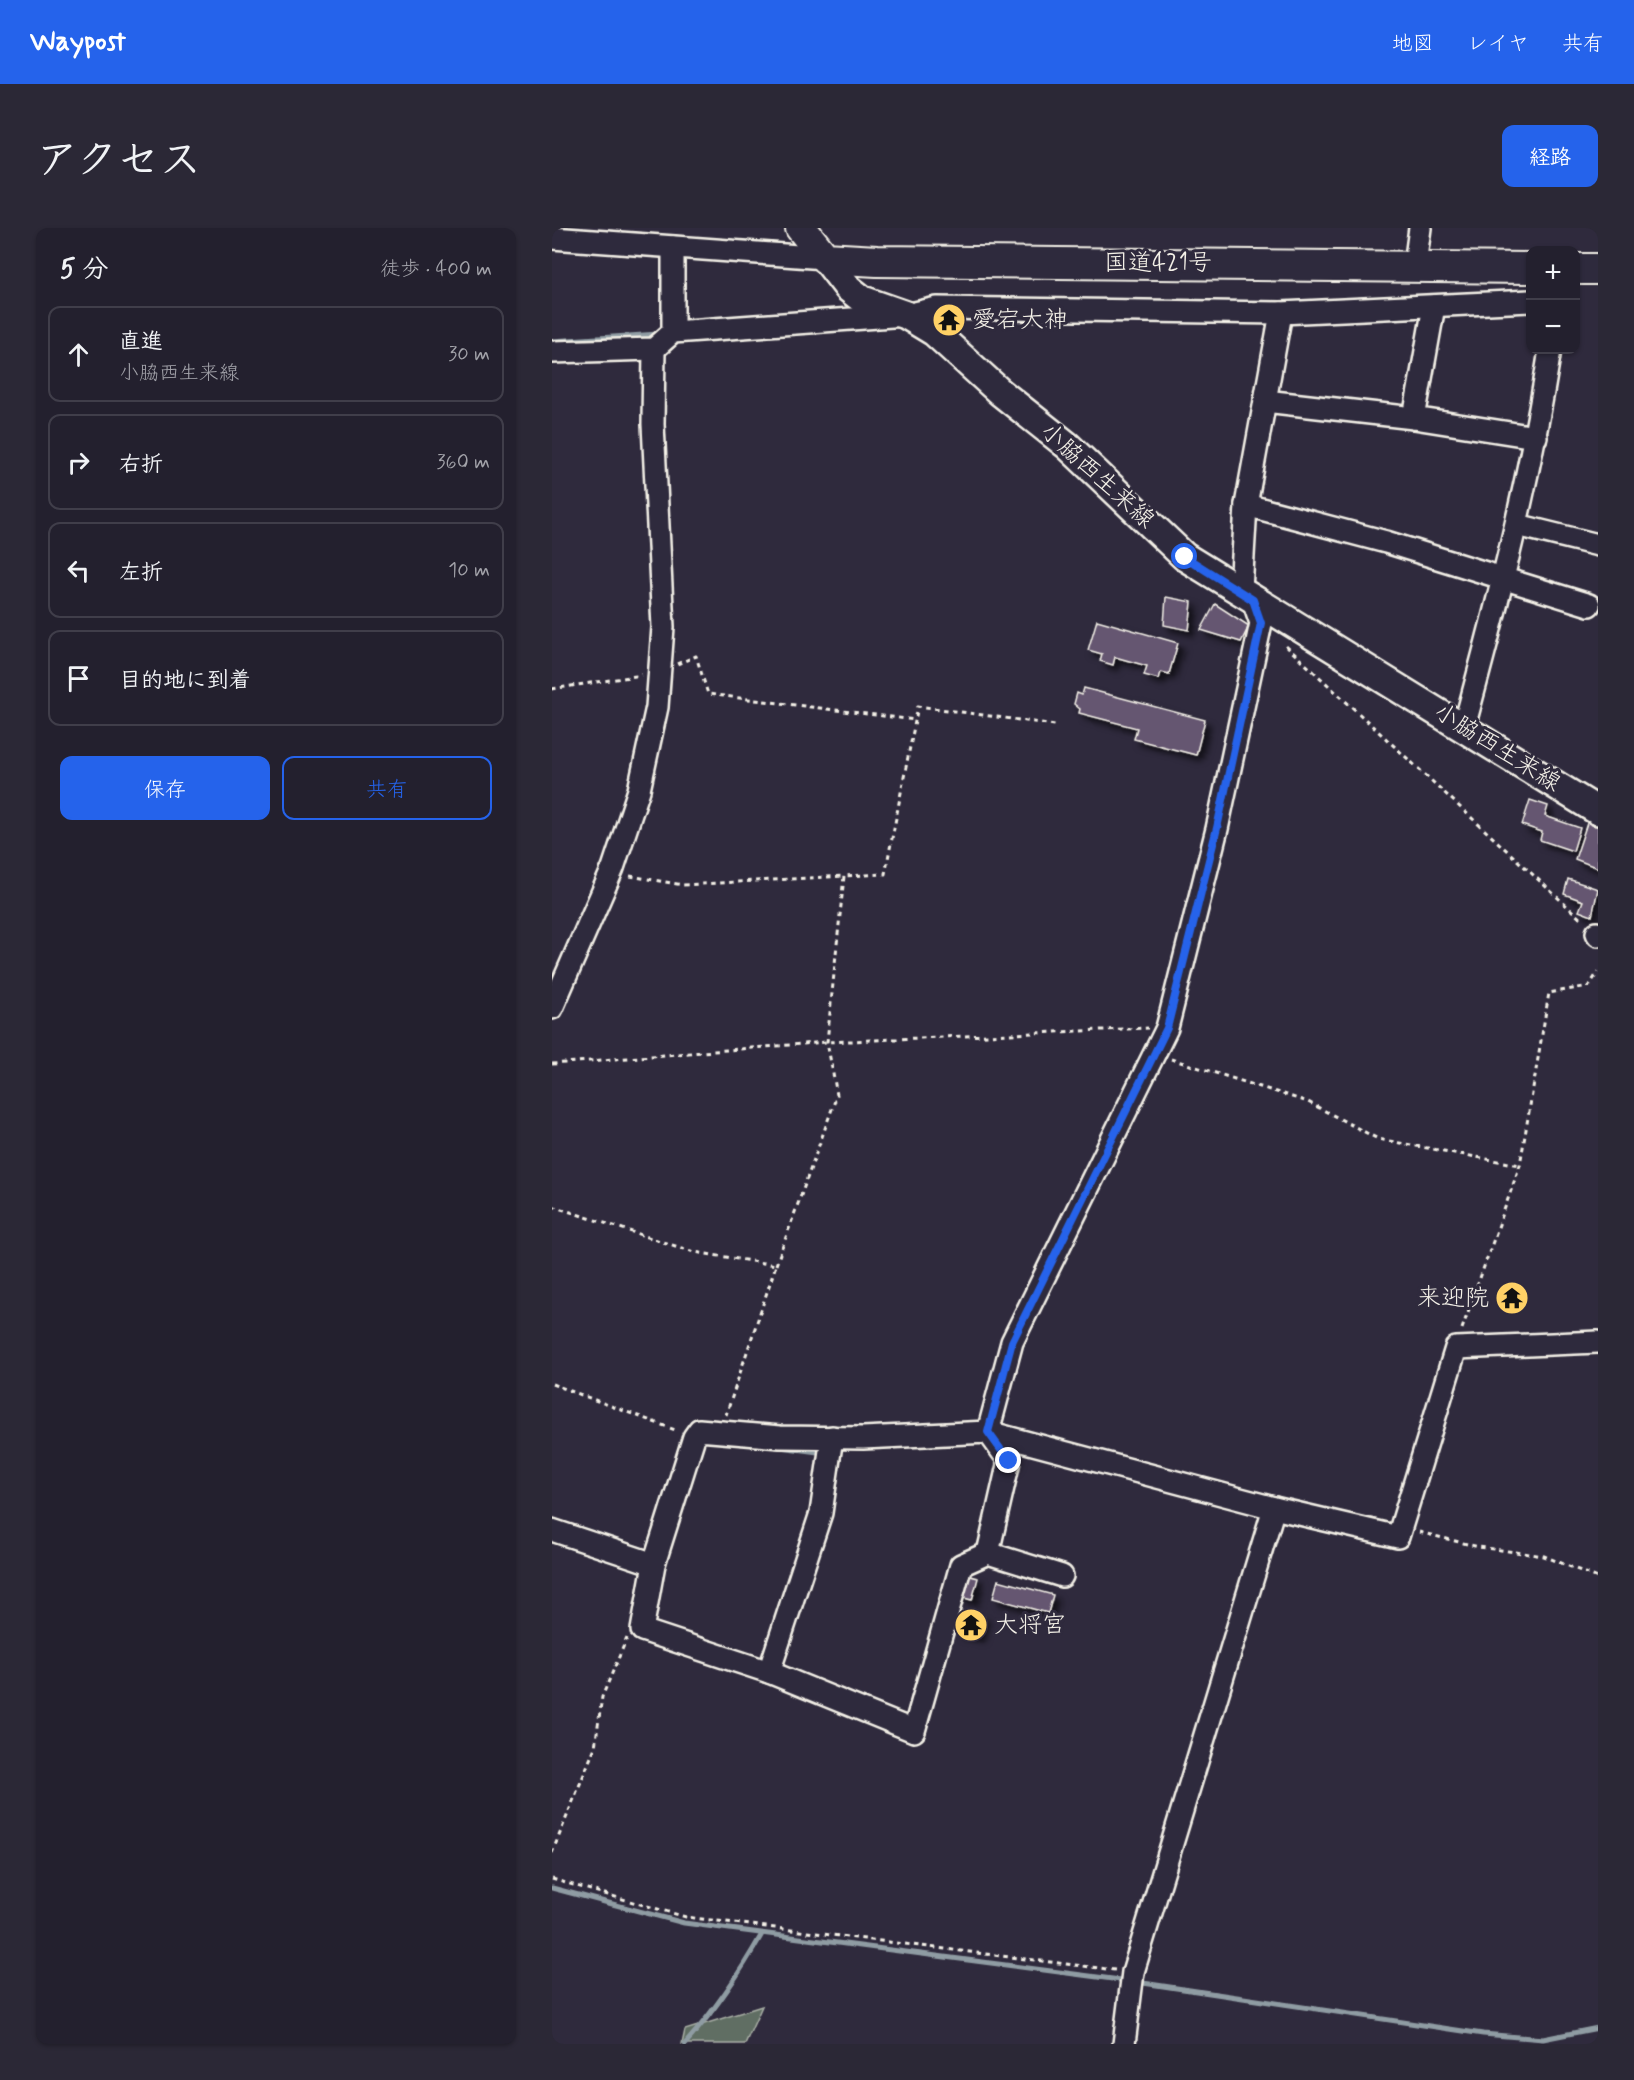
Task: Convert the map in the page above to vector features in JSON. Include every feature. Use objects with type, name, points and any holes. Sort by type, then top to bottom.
[{"type":"highway","points":[[801,228],[825,258]]},
{"type":"highway","name":"国道421号","points":[[825,258],[889,261],[1526,268]]},
{"type":"highway","points":[[1580,269],[1598,268]]},
{"type":"main road","name":"小脇西生来線","points":[[825,258],[848,288],[863,300],[906,315],[934,332],[1000,392],[1068,446],[1185,557],[1252,604],[1464,727],[1598,811]]},
{"type":"street","points":[[1415,265],[1420,228]]},
{"type":"street","points":[[552,238],[825,258]]},
{"type":"street","points":[[673,248],[673,332]]},
{"type":"street","points":[[552,352],[654,349],[673,332],[906,315],[937,308],[1281,313],[1526,301]]},
{"type":"street","points":[[1414,418],[1434,306]]},
{"type":"street","points":[[988,1432],[1012,1342],[1167,1028],[1217,828],[1252,604],[1246,506],[1281,313]]},
{"type":"street","points":[[552,1008],[611,873],[639,790],[657,707],[663,627],[662,565],[653,424],[654,349]]},
{"type":"street","points":[[1464,727],[1517,525],[1536,436],[1549,354]]},
{"type":"street","points":[[1265,401],[1414,418],[1536,436]]},
{"type":"street","points":[[1246,506],[1386,542],[1589,605]]},
{"type":"street","points":[[1517,525],[1598,545]]},
{"type":"street","points":[[1062,1575],[988,1553],[961,1565],[914,1731],[769,1672],[642,1630],[654,1564],[694,1437],[699,1430],[780,1437],[988,1432],[1274,1508],[1398,1537],[1456,1348],[1598,1342]]},
{"type":"street","points":[[988,1432],[1009,1461],[988,1553]]},
{"type":"street","points":[[769,1672],[821,1513],[832,1437]]},
{"type":"street","points":[[1124,2044],[1133,1972],[1274,1508]]},
{"type":"street","points":[[552,1530],[654,1564]]},
{"type":"path","points":[[1252,604],[1597,934]]},
{"type":"path","points":[[552,689],[660,671],[696,656],[708,694],[915,720]]},
{"type":"path","points":[[611,873],[683,885],[885,874],[918,706],[1055,725]]},
{"type":"path","points":[[721,1432],[776,1265],[837,1095],[827,1042],[844,876]]},
{"type":"path","points":[[1456,1348],[1520,1165],[1549,993],[1589,986],[1598,972]]},
{"type":"path","points":[[552,1064],[827,1042],[1167,1028]]},
{"type":"path","points":[[1154,1054],[1308,1102],[1378,1139],[1520,1165]]},
{"type":"path","points":[[552,1206],[694,1252],[776,1265]]},
{"type":"path","points":[[552,1384],[643,1415],[694,1437]]},
{"type":"path","points":[[1400,1528],[1479,1547],[1544,1557],[1598,1578]]},
{"type":"path","points":[[552,1853],[595,1748],[602,1697],[627,1637],[643,1628]]},
{"type":"path","points":[[552,1879],[686,1917],[1133,1972]]},
{"type":"green space","points":[[762,2006],[745,2044],[682,2044],[685,2030]]},
{"type":"building","points":[[1166,597],[1192,602],[1189,630],[1164,625]]},
{"type":"building","points":[[1215,604],[1249,626],[1241,642],[1201,630]]},
{"type":"building","points":[[1097,620],[1178,643],[1169,674],[1161,672],[1159,679],[1144,675],[1147,666],[1115,657],[1113,665],[1100,661],[1102,654],[1088,650]]},
{"type":"building","points":[[1084,688],[1205,720],[1196,755],[1134,739],[1137,728],[1079,713],[1080,709],[1074,704],[1077,693],[1082,695]]},
{"type":"building","points":[[1530,800],[1548,806],[1545,816],[1580,828],[1573,851],[1540,840],[1542,832],[1522,825]]},
{"type":"building","points":[[1589,817],[1598,822],[1598,868],[1575,859]]},
{"type":"building","points":[[1568,879],[1598,889],[1592,916],[1579,911],[1583,901],[1564,894]]},
{"type":"building","points":[[962,1574],[978,1578],[972,1600],[956,1596]]},
{"type":"building","points":[[998,1580],[1053,1595],[1048,1613],[993,1598]]},
{"type":"building","name":"大将宮","points":[[963,1612],[984,1617],[979,1637],[958,1632]]},
{"type":"waterway","points":[[552,341],[659,334]]},
{"type":"waterway","points":[[780,1447],[818,1452]]},
{"type":"waterway","points":[[552,1888],[684,1923],[1128,1981]]},
{"type":"waterway","points":[[685,2044],[726,1991],[762,1934]]},
{"type":"waterway","points":[[1143,1983],[1483,2034],[1543,2039],[1598,2028]]},
{"type":"place","name":"愛宕大神","points":[[949,320]]},
{"type":"place","name":"来迎院","points":[[1512,1298]]},
{"type":"place","name":"大将宮","points":[[971,1625]]},
{"type":"route","points":[[1009,1461],[988,1432],[1012,1342],[1167,1028],[1217,828],[1261,623],[1253,600],[1185,557]]}]
